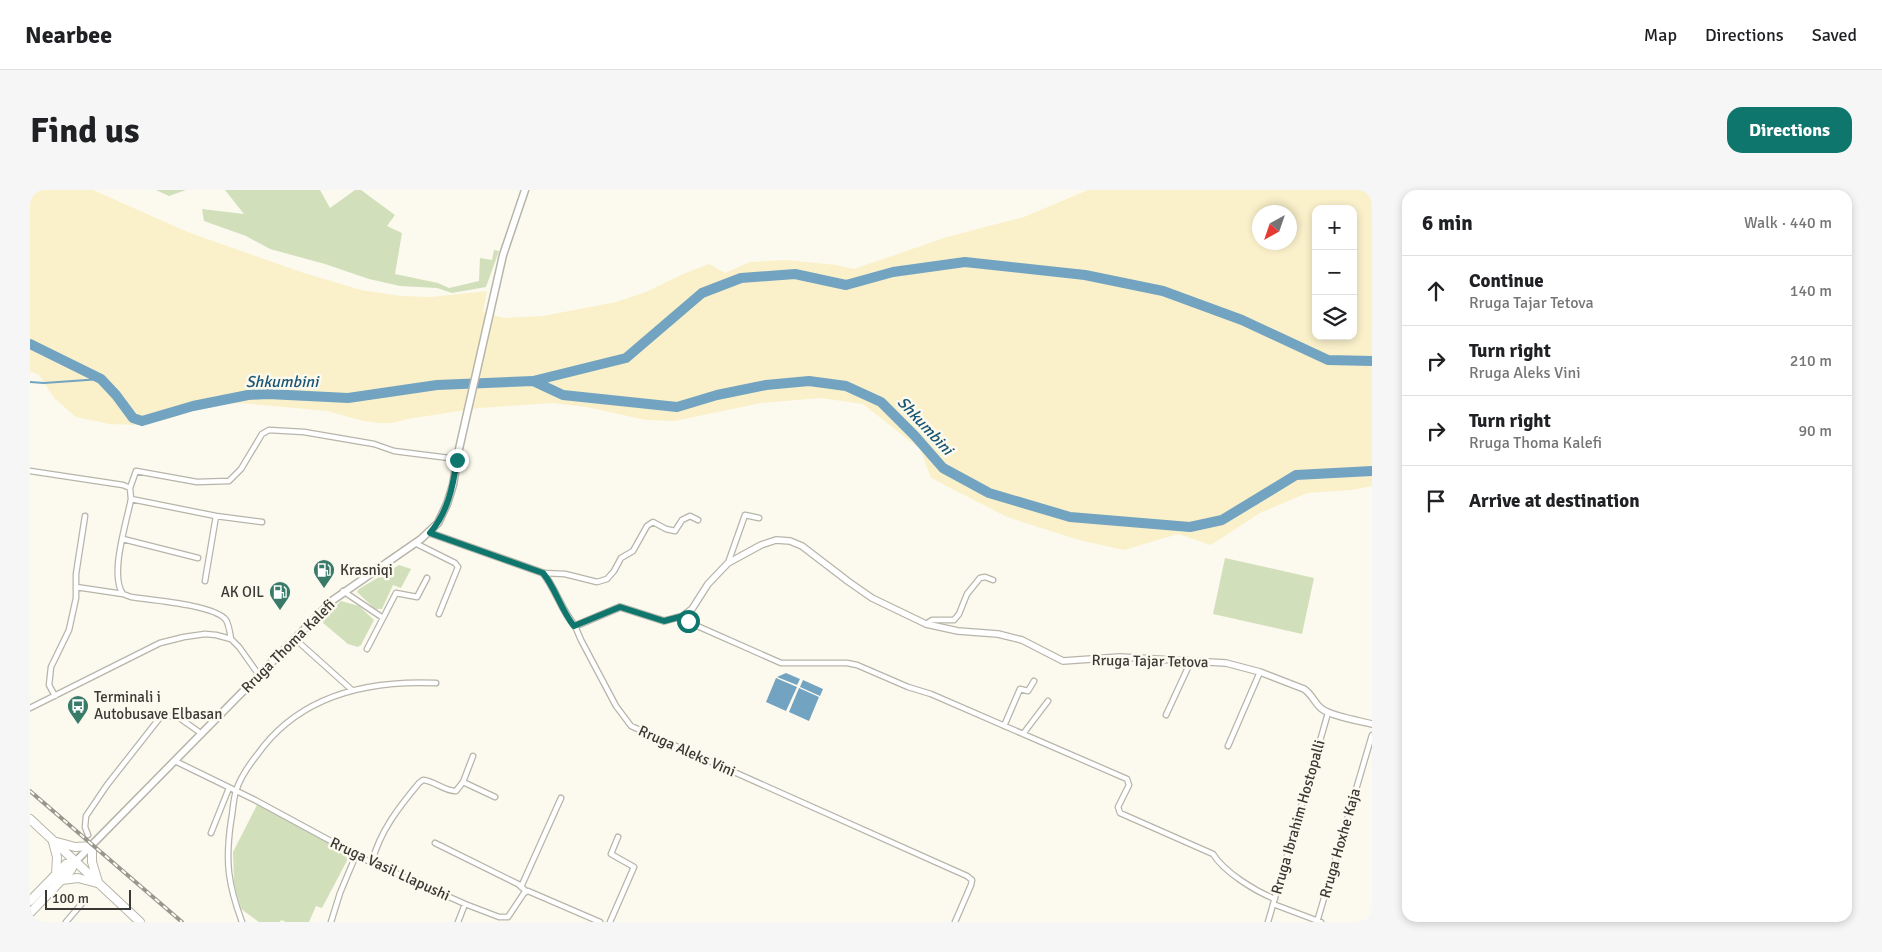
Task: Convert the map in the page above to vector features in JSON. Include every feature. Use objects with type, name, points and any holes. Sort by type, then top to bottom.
[{"type":"main road","name":"Rruga Thoma Kalefi","points":[[30,913],[59,878],[66,864],[75,862],[92,846],[176,762],[294,638],[343,592],[430,533],[438,523],[453,485],[459,449],[503,255],[525,190]]},
{"type":"main road","points":[[31,822],[140,922]]},
{"type":"main road","points":[[52,840],[75,847],[92,846],[92,862],[99,884]]},
{"type":"main road","points":[[52,840],[58,857],[59,878],[78,878],[99,884]]},
{"type":"main road","name":"Rruga Thoma Kalefi","points":[[30,901],[59,878]]},
{"type":"street","points":[[122,594],[118,588],[118,574],[131,499],[130,488],[135,472],[138,470],[198,482],[229,482],[241,469],[262,434],[269,430],[310,433],[374,444],[394,451],[457,460]]},
{"type":"street","points":[[30,471],[123,485],[130,488]]},
{"type":"street","points":[[131,499],[216,516],[262,522]]},
{"type":"street","points":[[55,696],[49,685],[51,666],[68,630],[76,598],[76,574],[85,516]]},
{"type":"street","points":[[205,580],[216,516]]},
{"type":"street","points":[[430,533],[543,573],[565,574],[596,582],[607,579],[621,558],[633,551],[647,526],[653,522],[666,529],[675,531],[682,520],[690,516],[698,520]]},
{"type":"street","points":[[728,563],[745,516],[760,518]]},
{"type":"street","points":[[123,539],[198,558]]},
{"type":"street","name":"Rruga Tajar Tetova","points":[[683,616],[692,609],[708,584],[728,563],[761,545],[776,540],[790,541],[802,546],[872,598],[926,624],[958,631],[998,634],[1022,640],[1063,661],[1120,657],[1226,663],[1260,672],[1304,689],[1328,713]]},
{"type":"street","points":[[415,543],[455,563],[458,567],[439,614]]},
{"type":"street","name":"Rruga Aleks Vini","points":[[543,573],[568,619],[574,626],[616,706],[631,726],[968,876],[972,880],[971,885],[955,922]]},
{"type":"street","points":[[926,624],[932,620],[954,620],[959,614],[967,594],[980,578],[985,577],[992,580]]},
{"type":"street","points":[[367,649],[396,593],[417,598],[427,578]]},
{"type":"street","points":[[76,587],[216,612],[226,621],[231,639],[259,675]]},
{"type":"street","points":[[343,592],[383,618]]},
{"type":"street","points":[[574,626],[620,607],[664,621],[683,616],[694,625],[781,663],[852,664],[908,687],[931,694],[1127,779],[1129,785],[1118,807],[1120,813],[1213,854],[1218,862],[1228,871],[1274,901],[1319,922]]},
{"type":"street","points":[[30,708],[160,643],[205,634],[231,639]]},
{"type":"street","points":[[294,638],[352,690]]},
{"type":"street","points":[[1166,715],[1191,661]]},
{"type":"street","points":[[1228,746],[1260,672]]},
{"type":"street","points":[[1004,726],[1020,689],[1028,691],[1034,681]]},
{"type":"street","points":[[242,922],[233,898],[228,874],[227,849],[236,791],[249,765],[265,744],[284,725],[317,703],[352,690],[390,683],[436,683]]},
{"type":"street","points":[[1023,734],[1048,701]]},
{"type":"street","points":[[1328,713],[1372,724]]},
{"type":"street","name":"Rruga Ibrahim Hostopalli","points":[[1268,922],[1328,713]]},
{"type":"street","points":[[88,835],[85,827],[86,816],[106,785],[162,715],[178,717],[202,734]]},
{"type":"street","name":"Rruga Hoxhe Kaja","points":[[1319,922],[1372,735]]},
{"type":"street","points":[[372,862],[385,830],[396,810],[419,783],[423,780],[428,781],[451,791],[456,791],[463,782],[473,756]]},
{"type":"street","name":"Rruga Vasil Llapushi","points":[[176,762],[236,791],[356,855],[465,904],[504,918],[512,913],[526,892]]},
{"type":"street","points":[[463,782],[495,797]]},
{"type":"street","points":[[211,833],[229,788]]},
{"type":"street","points":[[521,887],[561,798]]},
{"type":"street","points":[[610,922],[634,867],[611,854],[618,837]]},
{"type":"street","points":[[435,843],[521,887],[526,892],[536,893],[600,922]]},
{"type":"street","points":[[331,922],[356,855]]},
{"type":"street","points":[[66,922],[84,901]]},
{"type":"street","points":[[458,922],[465,904]]},
{"type":"green space","points":[[156,190],[186,190],[169,196]]},
{"type":"green space","points":[[225,190],[320,190],[330,208],[355,190],[361,190],[395,215],[387,226],[402,233],[395,274],[438,283],[449,288],[479,281],[480,258],[492,260],[494,250],[499,251],[486,287],[452,293],[437,288],[400,286],[369,279],[325,264],[270,249],[246,236],[204,221],[202,209],[244,214]]},
{"type":"green space","points":[[1225,558],[1314,578],[1302,634],[1213,614]]},
{"type":"green space","points":[[399,565],[411,569],[401,588],[393,585],[382,609],[375,609],[357,592]]},
{"type":"green space","points":[[341,601],[359,606],[374,620],[361,645],[358,647],[348,644],[323,623],[324,617]]},
{"type":"green space","points":[[257,805],[350,855],[322,908],[316,906],[309,922],[286,922],[281,920],[280,922],[259,922],[241,909],[234,883],[233,852]]},
{"type":"sand","name":"Shkumbini","points":[[30,190],[93,190],[190,233],[304,273],[361,290],[401,296],[431,297],[487,291],[483,312],[504,318],[543,316],[616,302],[646,292],[709,264],[725,273],[750,262],[786,260],[836,265],[854,269],[947,237],[1024,217],[1088,190],[1372,190],[1372,486],[1352,490],[1307,493],[1260,513],[1211,545],[1178,534],[1124,550],[1079,540],[1007,517],[931,478],[920,449],[863,404],[821,398],[761,403],[675,421],[646,420],[586,407],[553,403],[479,408],[392,423],[379,423],[363,421],[327,411],[242,403],[221,404],[168,419],[138,425],[109,424],[76,417],[54,398],[39,375],[30,371]]},
{"type":"water","points":[[786,673],[800,679],[797,685],[777,677]]},
{"type":"water","points":[[776,678],[797,687],[786,711],[766,702]]},
{"type":"water","points":[[803,680],[823,689],[820,696],[800,687]]},
{"type":"water","points":[[799,688],[819,697],[809,721],[789,712]]},
{"type":"waterway","name":"Shkumbini","points":[[30,344],[101,379],[133,418],[142,421],[193,406],[248,395],[268,394],[348,398],[437,385],[533,381],[626,358],[702,293],[741,278],[795,274],[846,285],[893,272],[965,262],[1085,275],[1163,291],[1242,320],[1328,360],[1372,361]]},
{"type":"waterway","points":[[30,382],[44,383],[101,379]]},
{"type":"waterway","name":"Shkumbini","points":[[533,381],[563,395],[677,407],[717,395],[766,385],[809,381],[846,386],[881,402],[915,436],[943,468],[989,493],[1070,517],[1190,527],[1222,520],[1296,475],[1372,471]]},
{"type":"railway","points":[[30,791],[182,922]]},
{"type":"place","name":"Krasniqi","points":[[324,589]]},
{"type":"place","name":"AK OIL","points":[[280,611]]},
{"type":"place","name":"Terminali i Autobusave Elbasan","points":[[78,725]]},
{"type":"route","points":[[457,460],[453,485],[444,513],[430,533],[543,573],[568,619],[574,626],[620,607],[664,621],[683,616],[688,621]]}]
